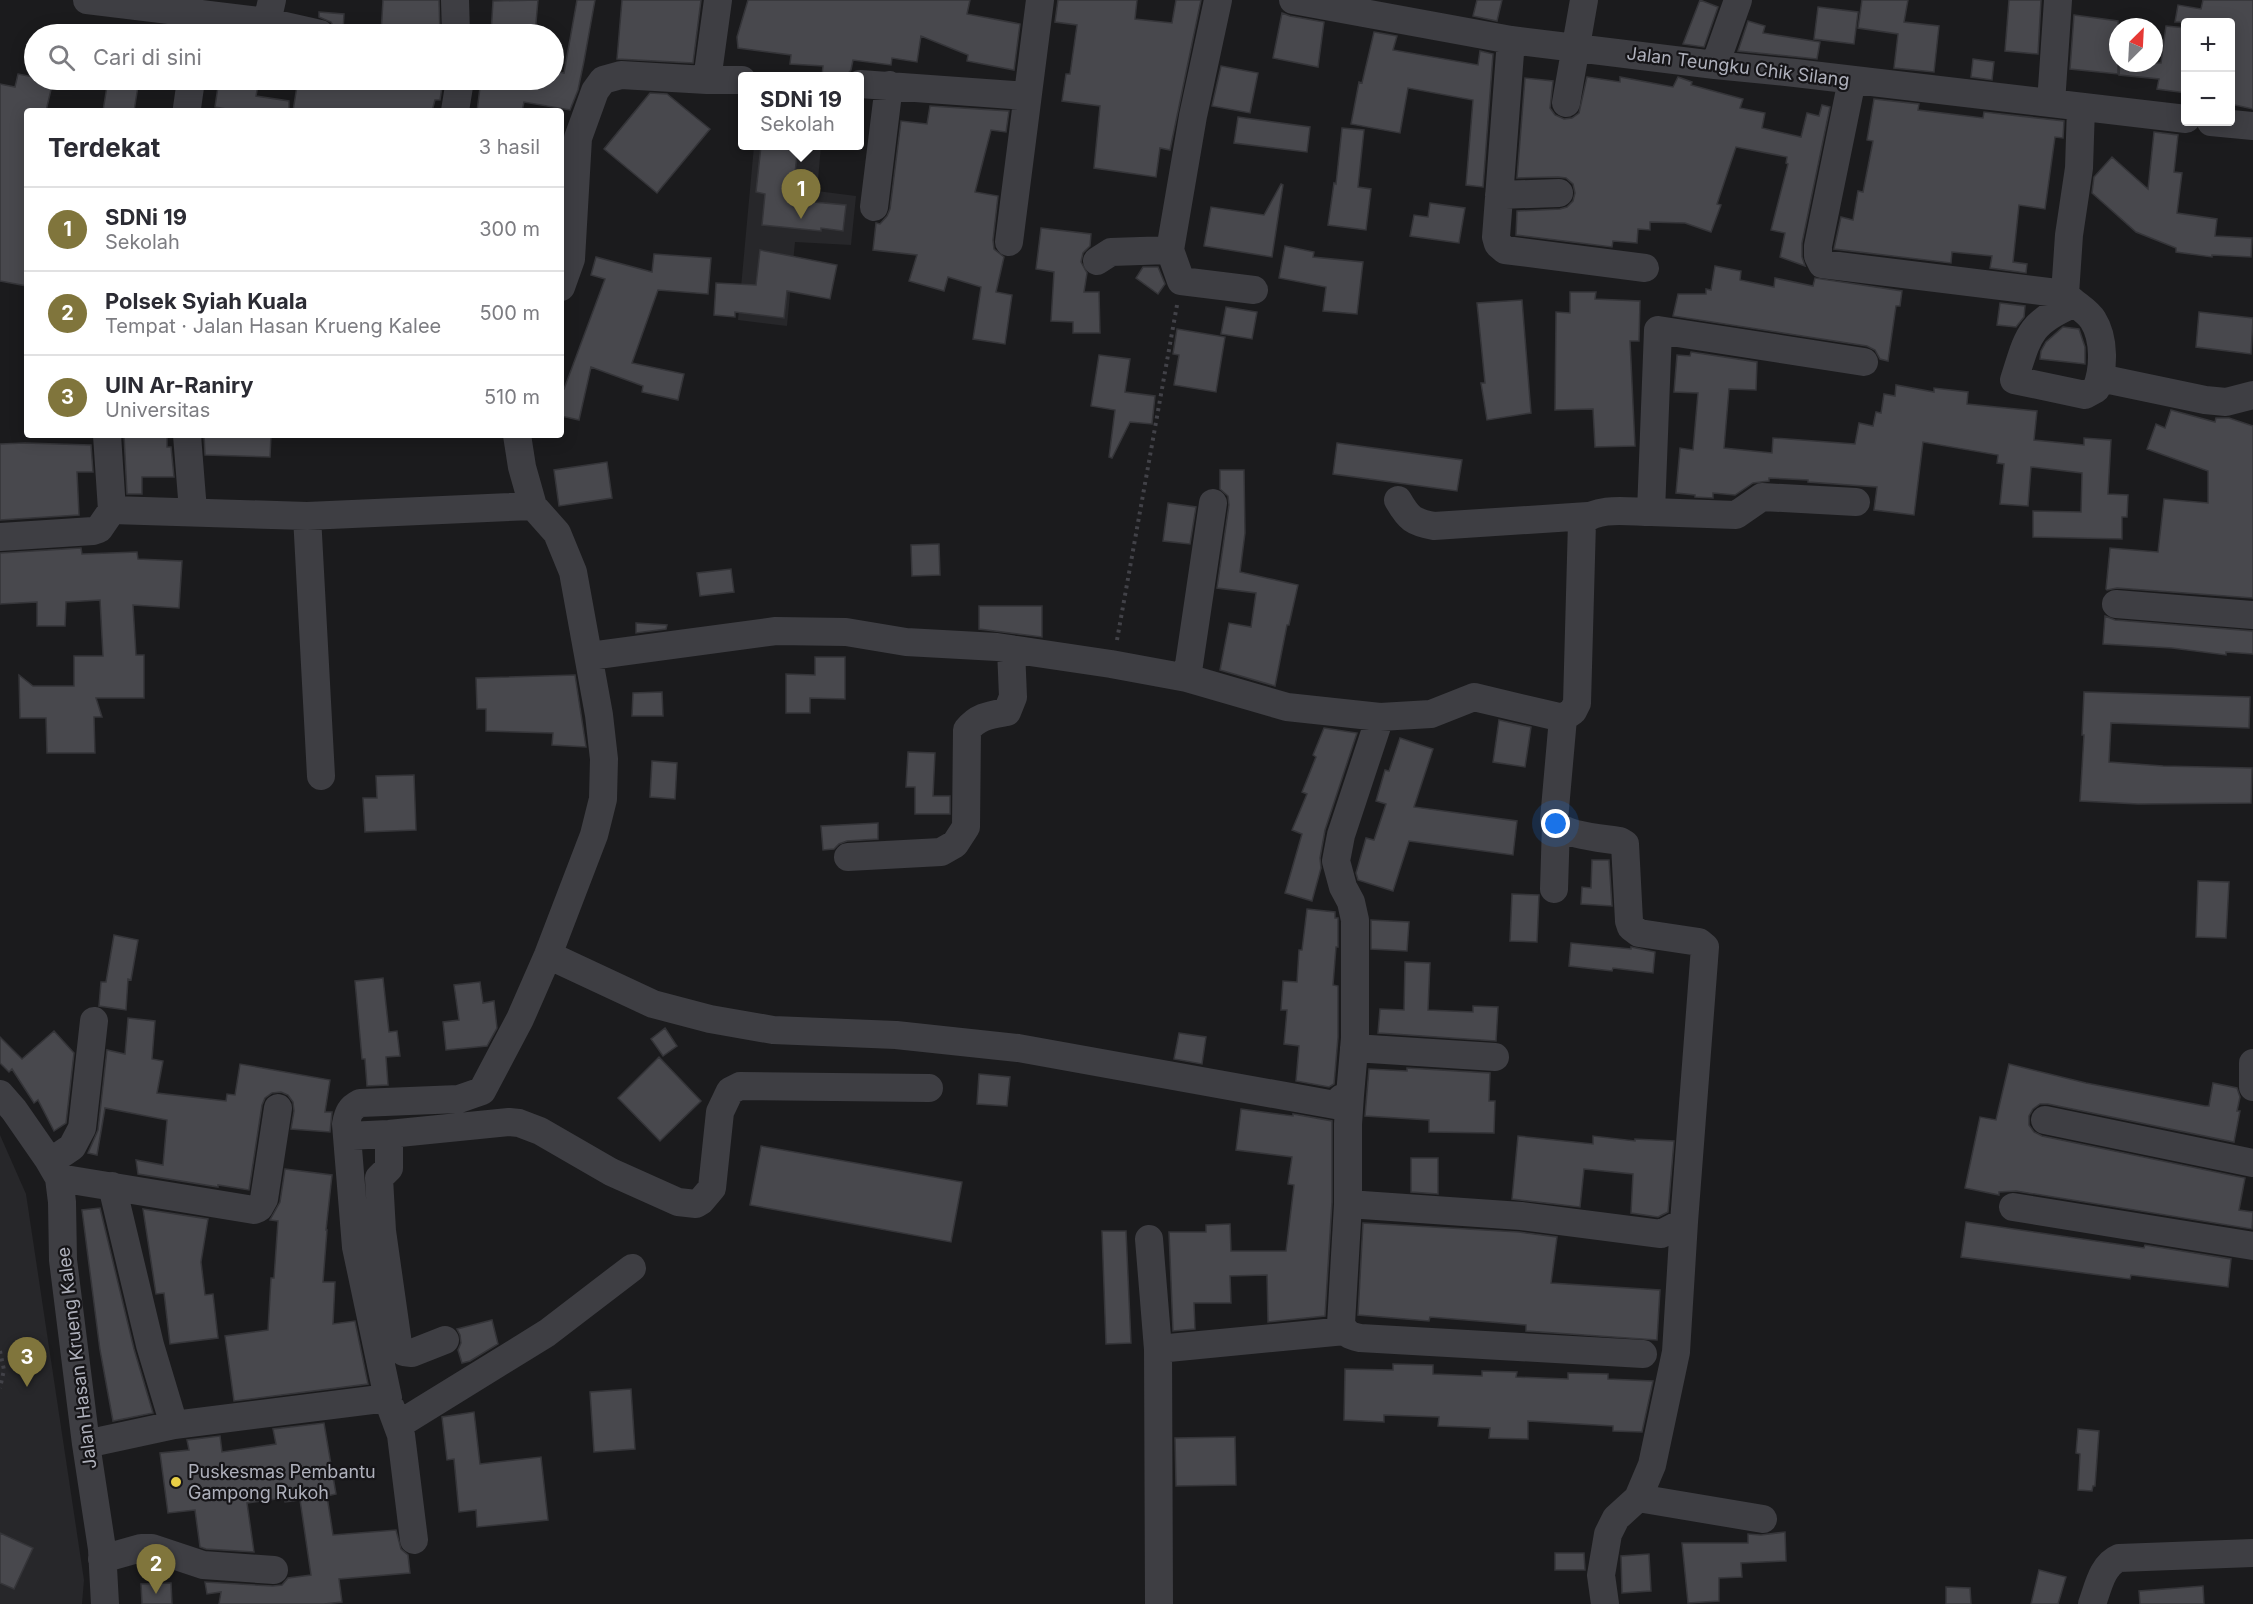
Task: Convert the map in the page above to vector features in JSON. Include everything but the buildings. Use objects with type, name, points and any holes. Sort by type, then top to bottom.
[{"type":"street","points":[[87,0],[193,24]]},
{"type":"street","points":[[455,0],[456,24]]},
{"type":"street","points":[[707,80],[718,0]]},
{"type":"street","points":[[1009,242],[1040,0]]},
{"type":"street","points":[[1218,0],[1193,116],[1170,250],[1181,281],[1254,290]]},
{"type":"street","name":"Jalan Teungku Chik Silang","points":[[1293,0],[1355,5],[1511,40],[2181,118]]},
{"type":"street","points":[[1566,103],[1584,0]]},
{"type":"street","points":[[1715,65],[1738,0]]},
{"type":"street","points":[[2051,103],[2058,0]]},
{"type":"street","points":[[202,24],[270,11],[298,24]]},
{"type":"street","points":[[1511,40],[1496,237],[1498,244],[1505,250],[1645,268]]},
{"type":"street","points":[[564,278],[571,258],[578,138],[595,90],[603,80],[621,75],[738,81]]},
{"type":"street","points":[[1852,80],[1818,246],[1818,256],[1822,264],[2069,299],[2094,322],[2102,357],[2100,378],[2096,389],[2085,395],[2014,380],[2027,338],[2042,321],[2069,299],[2069,235],[2079,168],[2081,107]]},
{"type":"street","points":[[864,84],[1027,96]]},
{"type":"street","points":[[874,207],[889,85]]},
{"type":"street","points":[[187,108],[190,90]]},
{"type":"street","points":[[455,108],[458,90]]},
{"type":"street","points":[[2235,124],[2253,126]]},
{"type":"street","points":[[1499,195],[1559,193]]},
{"type":"street","points":[[1097,261],[1111,252],[1170,250]]},
{"type":"street","points":[[1651,512],[1658,330],[1864,362]]},
{"type":"street","points":[[2100,378],[2205,400],[2226,402],[2253,395]]},
{"type":"street","points":[[0,537],[99,530],[112,510],[107,438]]},
{"type":"street","points":[[187,438],[193,511]]},
{"type":"street","points":[[414,1540],[398,1425],[388,1398],[356,1247],[346,1124],[348,1113],[360,1103],[459,1099],[482,1091],[520,1019],[548,955],[594,835],[603,799],[603,759],[590,656],[573,572],[557,533],[533,506],[522,467],[517,438]]},
{"type":"street","points":[[1398,500],[1408,517],[1434,526],[1588,516],[1599,512],[1736,515],[1762,497],[1856,502]]},
{"type":"street","points":[[1187,678],[1213,503]]},
{"type":"street","points":[[112,510],[308,516],[533,506]]},
{"type":"street","points":[[308,516],[321,776]]},
{"type":"street","points":[[590,656],[776,631],[846,632],[906,642],[1011,649],[1112,664],[1187,678],[1287,707],[1380,717],[1431,714],[1474,697],[1563,718],[1573,711],[1577,703],[1581,528],[1582,522],[1588,516]]},
{"type":"street","points":[[2116,604],[2253,615]]},
{"type":"street","points":[[848,857],[941,852],[955,844],[966,827],[967,730],[974,721],[980,718],[1007,712],[1013,698],[1011,649]]},
{"type":"street","points":[[1380,717],[1341,835],[1336,861],[1355,920],[1354,1047],[1348,1124],[1348,1204],[1341,1324],[1345,1332],[1360,1338],[1643,1354]]},
{"type":"street","points":[[1554,889],[1556,824],[1554,820],[1563,718]]},
{"type":"street","points":[[1556,824],[1567,831],[1620,841],[1625,844],[1629,921],[1634,930],[1639,933],[1699,942],[1705,947],[1676,1352],[1652,1466],[1638,1498],[1616,1518],[1608,1534],[1601,1575],[1605,1604]]},
{"type":"street","points":[[548,955],[653,1005],[710,1019],[773,1030],[896,1035],[1018,1048],[1335,1105],[1342,1098],[1350,1095]]},
{"type":"street","points":[[94,1021],[82,1128],[72,1147],[54,1170],[112,1186],[254,1210],[259,1208],[264,1199],[279,1108]]},
{"type":"street","points":[[1354,1047],[1495,1057]]},
{"type":"street","points":[[2253,1063],[2253,1087]]},
{"type":"street","points":[[347,1136],[508,1122],[519,1123],[540,1131],[611,1172],[678,1202],[696,1204],[701,1202],[712,1188],[720,1112],[730,1091],[740,1086],[929,1088]]},
{"type":"street","name":"Jalan Hasan Krueng Kalee","points":[[0,1094],[15,1110],[54,1170],[62,1202],[63,1260],[102,1559],[105,1604]]},
{"type":"street","points":[[2045,1120],[2253,1163]]},
{"type":"street","points":[[389,1134],[389,1168],[379,1178],[382,1231],[398,1344],[404,1352],[412,1353],[445,1340]]},
{"type":"street","points":[[112,1186],[150,1345],[174,1425]]},
{"type":"street","points":[[1348,1204],[1521,1216],[1662,1234],[1684,1222]]},
{"type":"street","points":[[2013,1207],[2253,1246]]},
{"type":"street","points":[[1149,1239],[1158,1349],[1159,1604]]},
{"type":"street","points":[[398,1425],[547,1333],[632,1268]]},
{"type":"street","points":[[1158,1349],[1345,1332]]},
{"type":"street","points":[[86,1444],[174,1425],[388,1398]]},
{"type":"street","points":[[1638,1498],[1763,1519]]},
{"type":"street","points":[[102,1559],[141,1548],[152,1548],[203,1565],[274,1570]]},
{"type":"street","points":[[2092,1604],[2110,1561],[2119,1558],[2253,1552]]},
{"type":"path","points":[[1112,664],[1181,281]]},
{"type":"path","points":[[0,1351],[4,1370],[0,1388]]},
{"type":"shaded area","points":[[754,150],[821,150],[817,191],[856,196],[851,245],[795,242],[787,326],[738,320]]},
{"type":"shaded area","points":[[0,1135],[26,1194],[84,1580],[82,1604],[0,1604]]},
{"type":"place","name":"SDNi 19","points":[[801,219]]},
{"type":"place","name":"UIN Ar-Raniry","points":[[27,1387]]},
{"type":"place","name":"Puskesmas Pembantu Gampong Rukoh","points":[[176,1482]]},
{"type":"place","name":"Polsek Syiah Kuala","points":[[156,1594]]}]
